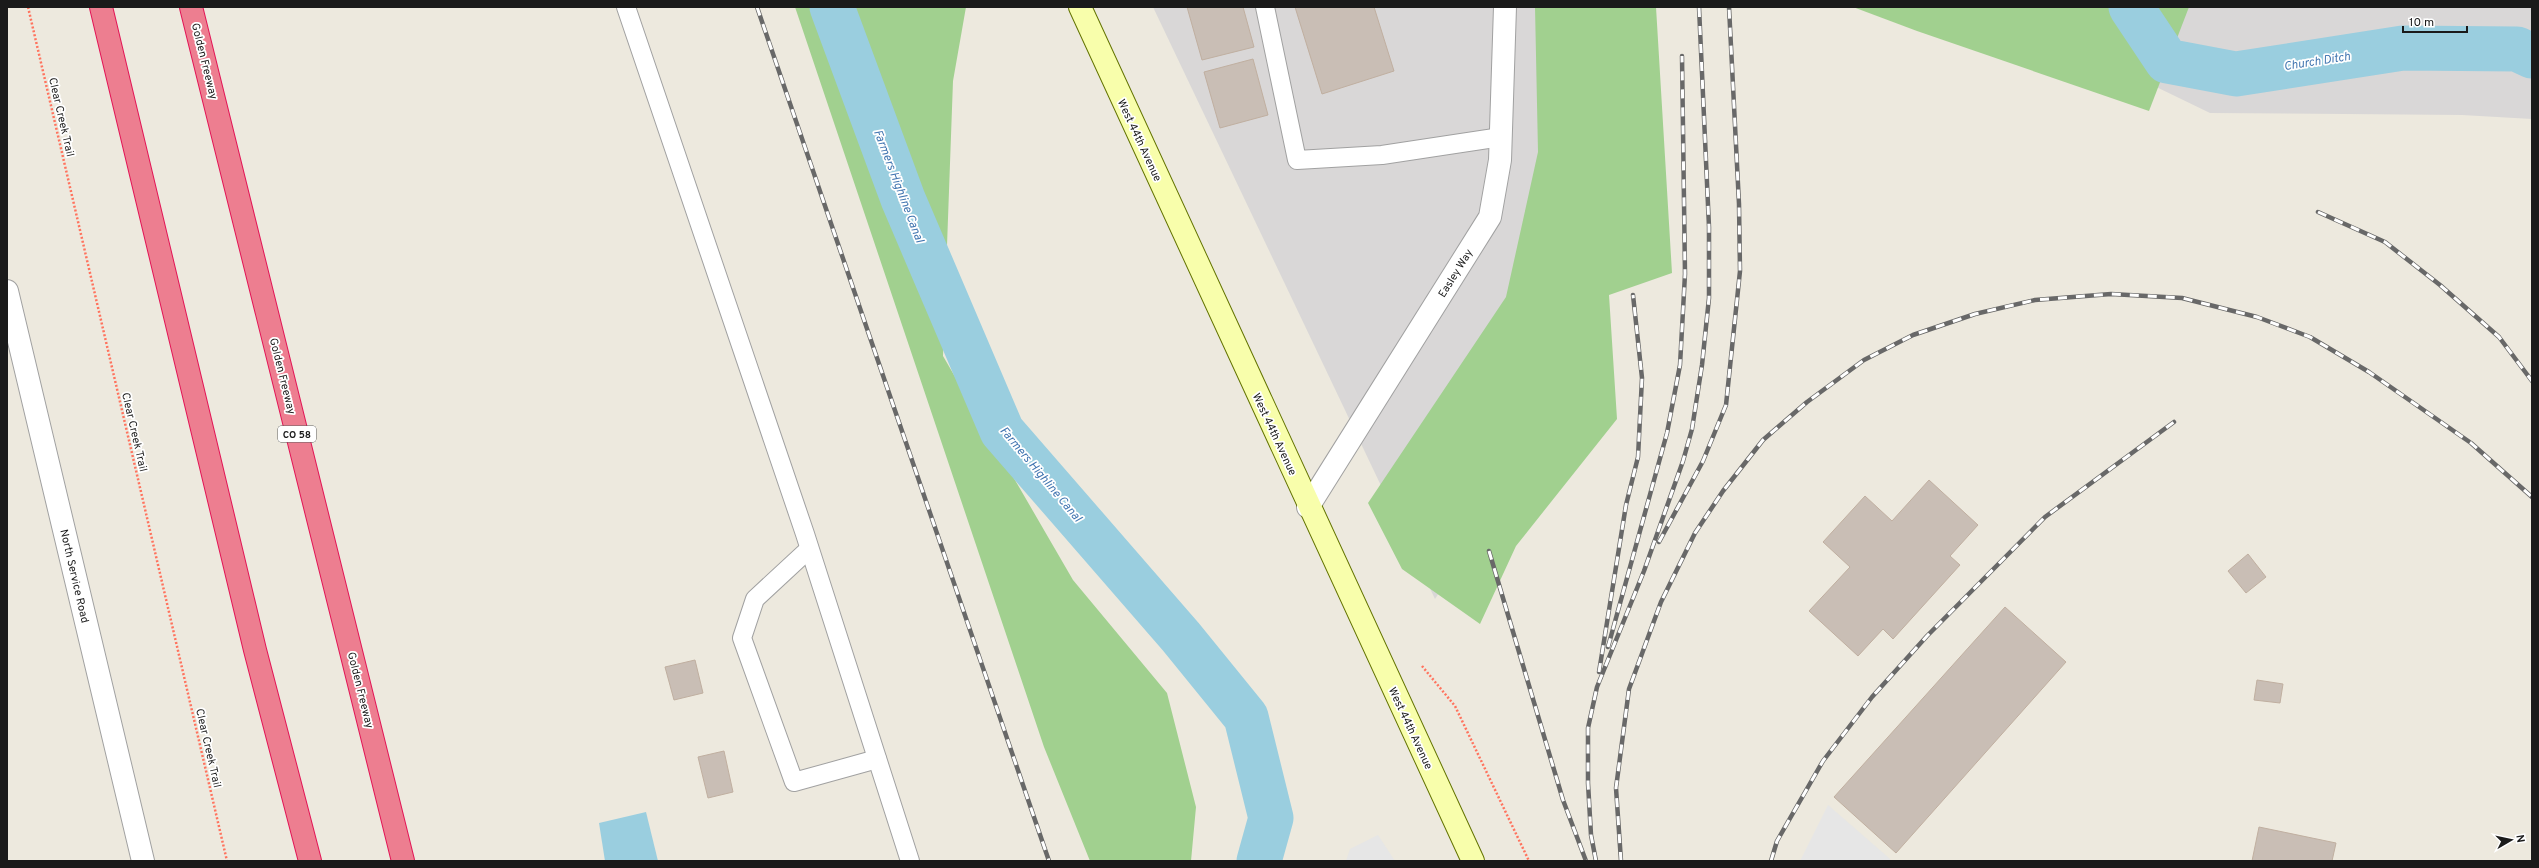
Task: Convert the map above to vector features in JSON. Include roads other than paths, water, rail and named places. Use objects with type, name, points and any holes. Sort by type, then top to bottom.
[{"type":"highway","points":[[102,7],[253,642],[310,861]]},
{"type":"highway","name":"Golden Freeway","points":[[192,7],[403,861]]},
{"type":"street","name":"West 44th Avenue","points":[[1080,7],[1308,507],[1473,861]]},
{"type":"street","name":"Easley Way","points":[[1308,507],[1490,217],[1500,160],[1505,7]]},
{"type":"street","name":"North Service Road","points":[[7,291],[143,861]]},
{"type":"lane","points":[[626,7],[809,549],[910,861]]},
{"type":"lane","points":[[1266,7],[1297,160],[1382,155],[1501,137]]},
{"type":"lane","points":[[809,549],[755,599],[742,638],[794,782],[877,759]]},
{"type":"water","points":[[646,812],[658,861],[605,861],[599,823]]},
{"type":"waterway","name":"Farmers Highline Canal","points":[[832,7],[903,199],[1002,431],[1181,637],[1246,717],[1271,818],[1259,861]]},
{"type":"waterway","name":"Church Ditch","points":[[2131,7],[2167,61],[2236,74],[2403,48],[2517,49],[2532,56]]},
{"type":"railway","points":[[757,7],[1049,861]]},
{"type":"railway","points":[[1596,861],[1591,835],[1588,783],[1588,728],[1597,687],[1644,571],[1683,461],[1692,429],[1702,365],[1709,298],[1709,227],[1699,7]]},
{"type":"railway","points":[[1659,542],[1703,461],[1726,405],[1740,271],[1739,204],[1729,7]]},
{"type":"railway","points":[[1608,647],[1667,433],[1680,365],[1685,274],[1682,56]]},
{"type":"railway","points":[[2318,212],[2385,242],[2440,285],[2499,337],[2532,381]]},
{"type":"railway","points":[[1621,861],[1616,788],[1629,689],[1661,602],[1695,533],[1723,491],[1763,440],[1807,402],[1864,360],[1913,335],[1975,314],[2035,300],[2111,294],[2182,298],[2257,317],[2310,337],[2369,372],[2471,443],[2532,497]]},
{"type":"railway","points":[[1599,672],[1626,505],[1638,457],[1642,378],[1633,295]]},
{"type":"railway","points":[[1771,861],[1777,841],[1823,761],[1872,697],[1927,636],[2045,517],[2174,422]]},
{"type":"railway","points":[[1489,551],[1563,800],[1586,861]]}]
